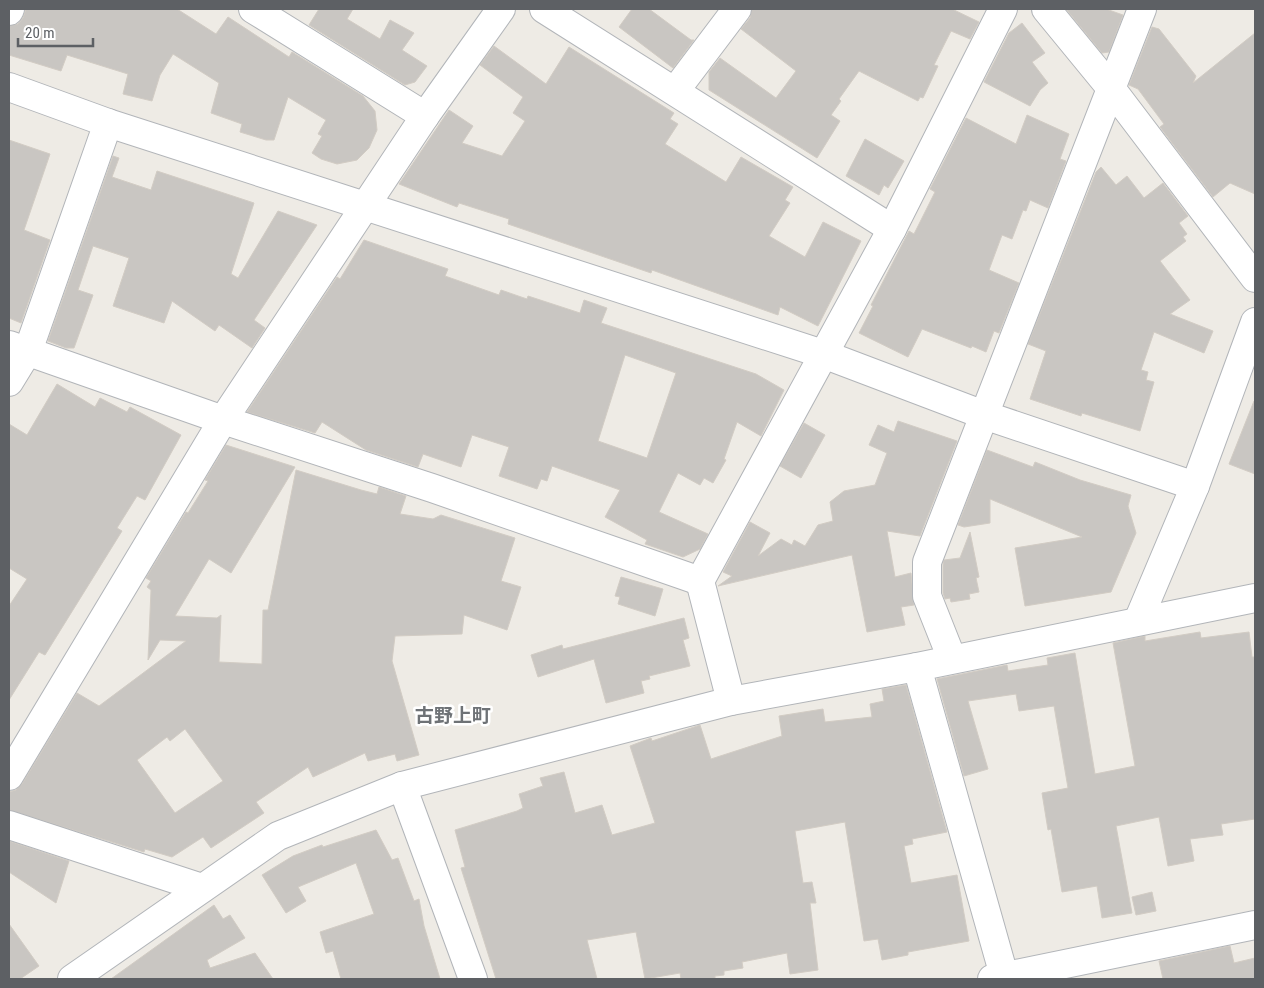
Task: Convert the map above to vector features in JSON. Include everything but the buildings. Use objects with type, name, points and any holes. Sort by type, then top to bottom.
[{"type":"street","points":[[253,9],[425,116]]},
{"type":"street","points":[[9,776],[223,420],[425,116],[501,9]]},
{"type":"street","points":[[544,9],[892,229]]},
{"type":"street","points":[[675,91],[737,9]]},
{"type":"street","points":[[731,701],[700,581],[892,229],[1003,9]]},
{"type":"street","points":[[1046,9],[1110,87],[1255,278]]},
{"type":"street","points":[[952,659],[927,596],[927,562],[1110,87],[1142,9]]},
{"type":"street","points":[[9,87],[108,123],[823,354],[984,415],[1195,486]]},
{"type":"street","points":[[9,382],[18,348],[108,123]]},
{"type":"street","points":[[1138,621],[1195,486],[1255,322]]},
{"type":"street","points":[[18,348],[223,420],[442,491],[700,581]]},
{"type":"street","points":[[72,979],[278,836],[402,786],[731,701],[917,666],[1255,598]]},
{"type":"street","points":[[917,666],[1000,979],[1255,925]]},
{"type":"street","points":[[402,786],[473,979]]},
{"type":"street","points":[[9,826],[202,888]]},
{"type":"district","name":"古野上町","points":[[453,715]]}]
